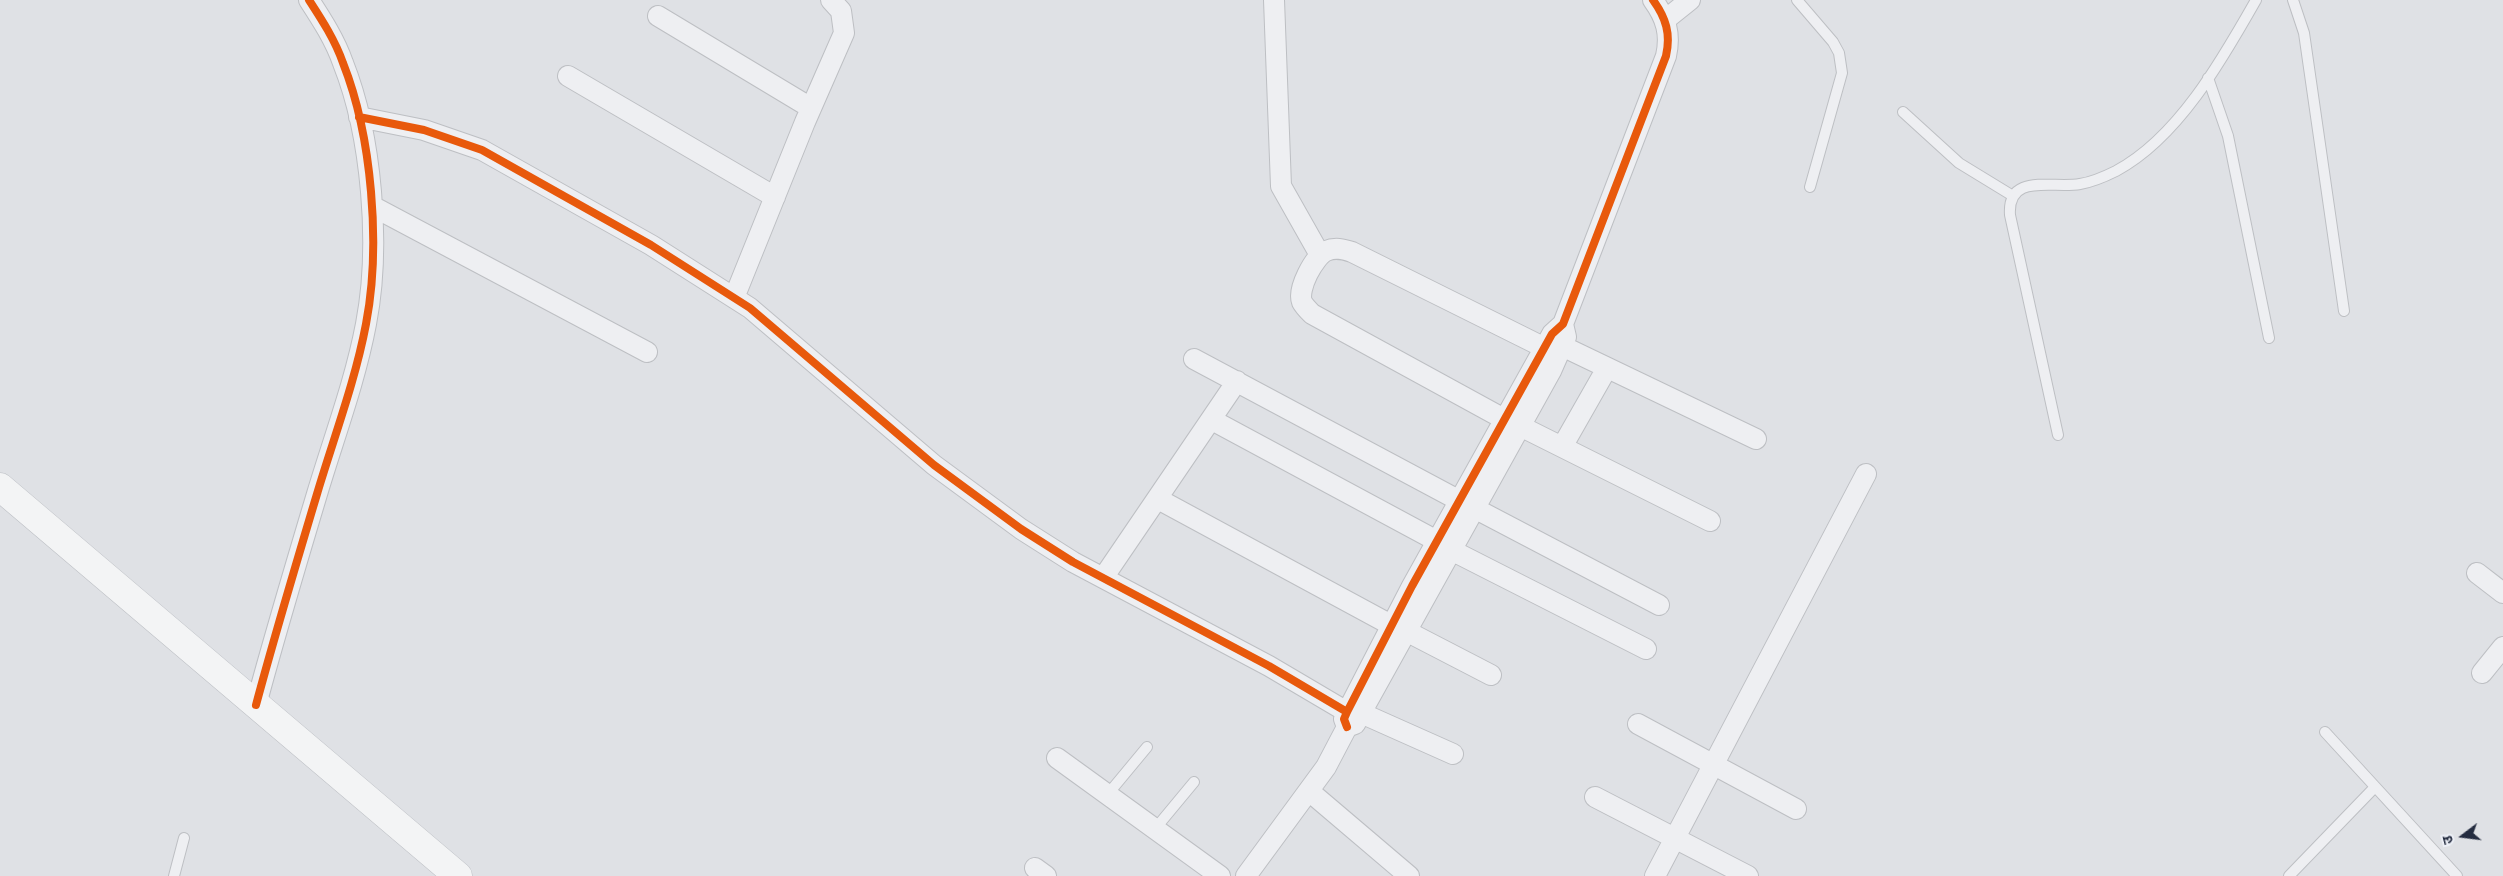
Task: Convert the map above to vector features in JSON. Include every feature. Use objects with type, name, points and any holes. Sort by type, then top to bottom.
[{"type":"main road","points":[[0,487],[458,876]]},
{"type":"street","points":[[256,704],[360,352],[370,292],[372,206],[359,117],[344,63],[330,33],[308,0]]},
{"type":"street","points":[[734,298],[811,108],[844,33],[841,11],[831,0]]},
{"type":"street","points":[[1274,0],[1281,186],[1320,254]]},
{"type":"street","points":[[1246,876],[1326,767],[1399,628],[1553,347],[1552,334],[1563,324],[1595,236],[1661,70],[1668,47],[1665,20],[1653,0]]},
{"type":"street","points":[[1665,20],[1690,0]]},
{"type":"street","points":[[658,16],[811,108]]},
{"type":"street","points":[[568,76],[775,197]]},
{"type":"street","points":[[359,117],[424,130],[482,150],[651,245],[734,298],[770,324],[934,465],[1020,529],[1103,578],[1270,666],[1352,717],[1453,754]]},
{"type":"street","points":[[372,206],[647,352]]},
{"type":"street","points":[[1710,521],[1512,423],[1312,314],[1301,301],[1301,293],[1309,272],[1320,254],[1327,251],[1342,249],[1362,256],[1553,347],[1607,368],[1756,439]]},
{"type":"street","points":[[1194,359],[1659,605]]},
{"type":"street","points":[[1562,447],[1607,368]]},
{"type":"street","points":[[1103,578],[1237,381]]},
{"type":"street","points":[[1212,420],[1444,546],[1646,649]]},
{"type":"street","points":[[1655,876],[1866,474]]},
{"type":"street","points":[[1158,499],[1399,628],[1491,674]]},
{"type":"street","points":[[2477,573],[2503,594]]},
{"type":"street","points":[[2482,673],[2503,647]]},
{"type":"street","points":[[1638,724],[1796,809]]},
{"type":"street","points":[[1057,758],[1220,876]]},
{"type":"street","points":[[1309,791],[1409,876]]},
{"type":"street","points":[[1595,797],[1675,840],[1748,876]]},
{"type":"lane","points":[[1797,0],[1833,42],[1839,53],[1842,72],[1810,187]]},
{"type":"lane","points":[[2058,435],[2010,216],[2013,196],[2018,189],[2028,186],[2079,184],[2097,179],[2131,162],[2164,133],[2208,78],[2256,0]]},
{"type":"lane","points":[[2293,0],[2304,33],[2344,311]]},
{"type":"lane","points":[[2208,78],[2228,136],[2269,338]]},
{"type":"lane","points":[[1904,112],[1959,163],[2013,196]]},
{"type":"lane","points":[[2325,732],[2457,876]]},
{"type":"lane","points":[[1108,794],[1147,746]]},
{"type":"lane","points":[[1155,829],[1194,782]]},
{"type":"lane","points":[[2289,876],[2375,787]]},
{"type":"lane","points":[[174,876],[184,838]]},
{"type":"cycle path","points":[[256,705],[293,573],[356,367],[371,293],[373,261],[371,192],[361,124],[353,92],[340,55],[328,30],[309,0]]},
{"type":"cycle path","points":[[1347,727],[1344,719],[1347,712],[1412,586],[1552,334],[1563,324],[1666,56],[1668,33],[1661,13],[1653,0]]},
{"type":"cycle path","points":[[359,117],[424,130],[482,150],[651,245],[750,308],[934,465],[1021,529],[1073,562],[1269,666],[1347,712]]}]
